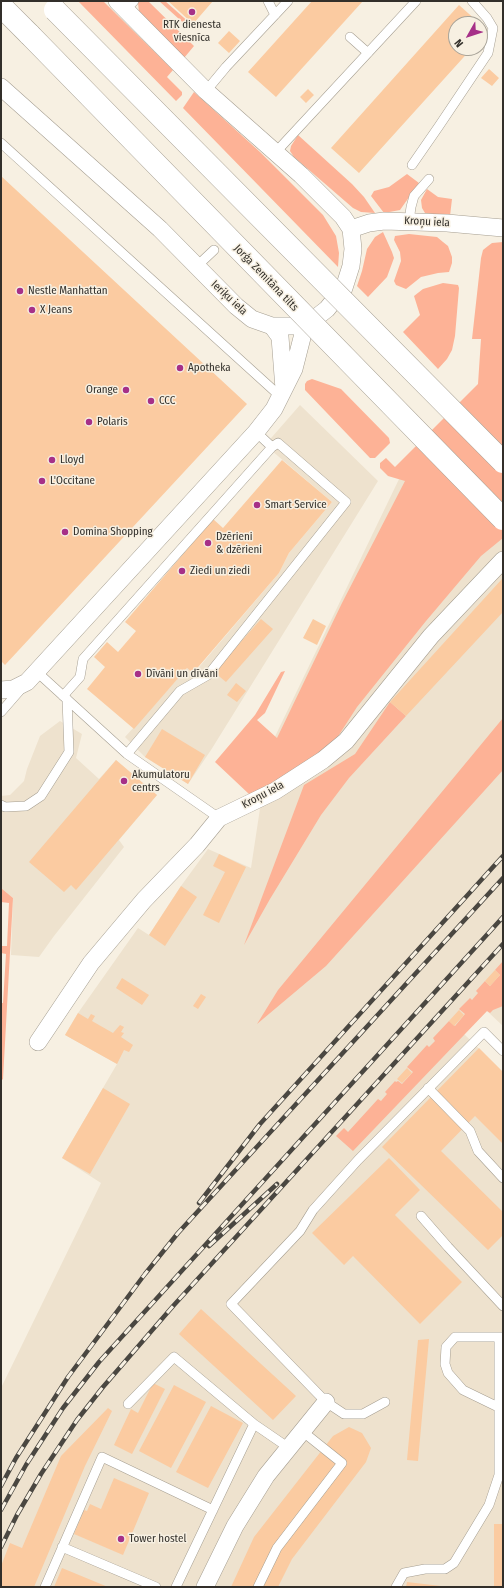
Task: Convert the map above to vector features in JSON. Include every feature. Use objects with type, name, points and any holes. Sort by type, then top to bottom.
[{"type":"main road","points":[[51,5],[503,462]]},
{"type":"main road","name":"Jorģa Zemitāna tilts","points":[[1,6],[503,519]]},
{"type":"street","points":[[125,4],[206,91],[276,152],[327,200],[351,229]]},
{"type":"street","name":"Ieriķu iela","points":[[1,87],[160,229],[236,306],[252,319],[272,326],[293,326],[306,322],[318,316],[327,309],[344,288],[351,266],[353,249],[351,229]]},
{"type":"street","name":"Kroņu iela","points":[[351,229],[378,221],[409,221],[503,228]]},
{"type":"street","points":[[1,690],[13,689],[32,677],[256,432],[274,409],[294,370],[306,322]]},
{"type":"street","points":[[272,326],[280,337],[283,394]]},
{"type":"street","name":"Kroņu iela","points":[[38,1042],[92,963],[144,900],[197,845],[219,818],[275,790],[323,760],[346,741],[431,636],[503,560]]},
{"type":"street","points":[[205,1587],[235,1526],[266,1476],[326,1402]]},
{"type":"lane","points":[[268,1],[275,15]]},
{"type":"lane","points":[[206,91],[226,67],[288,1]]},
{"type":"lane","points":[[276,152],[416,1]]},
{"type":"lane","points":[[412,165],[488,53],[493,28],[487,18],[472,1]]},
{"type":"lane","points":[[350,37],[368,53]]},
{"type":"lane","points":[[1,143],[283,394]]},
{"type":"lane","points":[[409,221],[414,196],[430,179]]},
{"type":"lane","points":[[197,266],[214,250]]},
{"type":"lane","points":[[256,432],[272,447]]},
{"type":"lane","points":[[1,805],[5,807],[26,806],[41,796],[69,752],[65,698],[80,677],[83,659],[272,447],[278,443],[346,502],[208,675],[180,692],[127,754]]},
{"type":"lane","points":[[1,712],[32,677],[65,698],[127,754],[219,818]]},
{"type":"lane","points":[[385,1402],[363,1414],[344,1414],[326,1402],[231,1304],[300,1231],[313,1210],[353,1165],[484,1032],[503,1051]]},
{"type":"lane","points":[[428,1088],[470,1131],[478,1151],[503,1178]]},
{"type":"lane","points":[[421,1216],[503,1306]]},
{"type":"lane","points":[[396,1587],[404,1573],[425,1569],[445,1569],[454,1563],[489,1505],[499,1475],[498,1406],[501,1337],[455,1337],[446,1347],[445,1364],[448,1373],[463,1390],[498,1406]]},
{"type":"lane","points":[[128,1404],[174,1357],[254,1424],[289,1448]]},
{"type":"lane","points":[[176,1587],[254,1424]]},
{"type":"lane","points":[[258,1587],[277,1548],[342,1463],[302,1431]]},
{"type":"lane","points":[[45,1587],[102,1457],[213,1510]]},
{"type":"lane","points":[[62,1547],[156,1587]]},
{"type":"shaded area","points":[[78,1],[103,1],[173,70],[167,77],[182,92],[182,95],[176,101]]},
{"type":"shaded area","points":[[139,1],[148,1],[194,46],[184,58],[139,12]]},
{"type":"shaded area","points":[[159,1],[165,1],[192,25],[189,28]]},
{"type":"shaded area","points":[[194,92],[260,152],[323,215],[336,236],[339,253],[338,267],[183,108]]},
{"type":"shaded area","points":[[298,135],[352,184],[364,197],[375,213],[361,212],[353,208],[294,157],[290,151],[291,146]]},
{"type":"shaded area","points":[[407,174],[419,183],[400,210],[384,213],[371,196],[374,191],[389,187]]},
{"type":"shaded area","points":[[427,189],[438,197],[452,199],[450,216],[425,213],[422,208],[421,200]]},
{"type":"shaded area","points":[[383,232],[394,258],[387,277],[368,297],[357,286],[367,249],[375,237]]},
{"type":"shaded area","points":[[409,234],[437,237],[448,246],[452,257],[449,272],[421,277],[406,289],[396,285],[394,281],[401,261],[400,252],[394,240],[395,236]]},
{"type":"shaded area","points":[[503,242],[503,538],[481,556],[426,621],[357,707],[337,738],[326,750],[278,781],[250,795],[215,762],[255,715],[281,672],[285,671],[265,713],[257,720],[277,738],[342,603],[405,481],[388,476],[380,468],[380,463],[386,458],[395,467],[478,384],[481,339],[472,339],[481,258],[483,250],[492,243]]},
{"type":"shaded area","points":[[443,283],[458,285],[459,288],[455,336],[452,350],[447,359],[438,369],[403,332],[420,315],[414,296],[423,289]]},
{"type":"shaded area","points":[[503,320],[503,1026],[487,1011],[464,1034],[503,1072],[503,1587],[1,1587],[1,1388],[101,1183],[62,1158],[117,1064],[65,1035],[78,1013],[138,928],[149,935],[181,886],[208,849],[251,868],[269,749],[401,475],[481,390]]},
{"type":"shaded area","points":[[312,379],[341,389],[389,438],[390,443],[375,458],[370,458],[305,390],[305,384],[307,381]]},
{"type":"shaded area","points":[[300,405],[378,481],[211,750],[188,784],[145,757],[125,737],[187,668],[194,673],[279,573],[289,553],[332,502],[265,445]]},
{"type":"shaded area","points":[[390,702],[406,716],[349,778],[321,815],[244,945],[304,785],[355,754]]},
{"type":"shaded area","points":[[503,718],[503,770],[326,966],[257,1024],[278,990]]},
{"type":"shaded area","points":[[60,721],[82,734],[76,758],[99,779],[116,760],[157,795],[119,840],[124,847],[39,957],[11,955],[13,898],[1,888],[1,796],[10,795],[24,781],[40,736]]},
{"type":"shaded area","points":[[1,888],[13,898],[3,1079],[1,1081],[1,1003],[3,1003],[6,954],[1,953],[1,946],[7,946],[9,903],[1,902]]},
{"type":"shaded area","points":[[503,961],[503,1006],[493,1010],[490,1013],[487,1011],[353,1151],[336,1136],[344,1128],[348,1132],[378,1099],[381,1101],[387,1094],[385,1092],[395,1081],[402,1084],[413,1072],[407,1067],[427,1045],[429,1047],[435,1041],[433,1038],[449,1021],[455,1026],[465,1014],[459,1009],[470,998],[472,1000],[478,993],[476,991],[485,981],[490,986],[500,975],[495,970]]},
{"type":"building","name":"RTK dienesta viesnīca","points":[[168,1],[213,1],[193,24]]},
{"type":"building","points":[[312,1],[363,1],[276,97],[248,72]]},
{"type":"building","points":[[459,5],[471,16],[449,16]]},
{"type":"building","points":[[448,17],[448,56],[465,56],[359,173],[331,148]]},
{"type":"building","points":[[229,31],[240,41],[229,53],[218,43]]},
{"type":"building","points":[[489,69],[499,78],[492,86],[481,78]]},
{"type":"building","points":[[308,89],[314,95],[306,103],[300,97]]},
{"type":"building","name":"Domina Shopping","points":[[1,176],[247,404],[5,665],[1,661]]},
{"type":"building","points":[[282,460],[332,502],[289,553],[279,573],[193,673],[187,668],[134,729],[87,689],[105,667],[94,657],[107,642],[118,652],[136,631],[125,622],[213,519],[223,528]]},
{"type":"building","points":[[502,579],[503,612],[406,716],[390,702]]},
{"type":"building","points":[[261,619],[273,629],[226,682],[214,672]]},
{"type":"building","points":[[313,619],[326,626],[317,645],[303,638]]},
{"type":"building","points":[[236,683],[246,691],[237,702],[227,695]]},
{"type":"building","points":[[162,729],[205,755],[188,784],[145,757]]},
{"type":"building","points":[[116,760],[157,795],[76,890],[71,885],[64,892],[29,862]]},
{"type":"building","points":[[219,854],[246,867],[219,923],[203,915],[225,872],[213,866]]},
{"type":"building","points":[[181,886],[197,897],[165,946],[149,935]]},
{"type":"building","points":[[495,970],[500,975],[490,986],[485,981]]},
{"type":"building","points":[[122,978],[149,995],[142,1005],[116,988]]},
{"type":"building","points":[[201,994],[206,997],[198,1009],[193,1006]]},
{"type":"building","points":[[459,1010],[464,1015],[454,1026],[449,1021]]},
{"type":"building","points":[[78,1013],[88,1019],[91,1014],[95,1016],[92,1021],[113,1033],[120,1025],[124,1027],[121,1032],[124,1033],[121,1037],[133,1045],[129,1052],[124,1050],[117,1064],[65,1035]]},
{"type":"building","points":[[479,1048],[503,1072],[503,1144],[475,1116],[441,1151],[503,1212],[503,1235],[488,1250],[382,1147]]},
{"type":"building","points":[[407,1068],[412,1073],[402,1083],[397,1079]]},
{"type":"building","points":[[103,1088],[130,1104],[90,1174],[62,1158]]},
{"type":"building","points":[[389,1158],[420,1190],[395,1215],[462,1282],[420,1324],[353,1256],[344,1265],[312,1233]]},
{"type":"building","points":[[201,1309],[296,1396],[273,1420],[179,1334]]},
{"type":"building","points":[[429,1339],[418,1461],[407,1460],[418,1340]]},
{"type":"building","points":[[153,1383],[165,1389],[132,1454],[114,1445],[131,1409],[138,1413]]},
{"type":"building","points":[[174,1385],[206,1402],[171,1468],[139,1451]]},
{"type":"building","points":[[211,1406],[243,1423],[208,1488],[176,1472]]},
{"type":"building","points":[[108,1408],[112,1411],[85,1466],[34,1587],[1,1587],[1,1566],[10,1543],[22,1548],[61,1456]]},
{"type":"building","points":[[349,1427],[362,1433],[371,1448],[366,1462],[292,1559],[278,1587],[231,1587],[254,1537],[333,1436]]},
{"type":"building","points":[[114,1478],[149,1493],[123,1555],[74,1534],[84,1510],[87,1511],[90,1504],[101,1509]]},
{"type":"building","points":[[494,1524],[503,1524],[503,1587],[494,1587]]},
{"type":"building","points":[[62,1568],[108,1587],[54,1587]]},
{"type":"building","points":[[407,1582],[441,1586],[441,1587],[406,1587]]},
{"type":"railway","points":[[199,1203],[260,1124],[503,856]]},
{"type":"railway","points":[[1,1486],[16,1458],[68,1377],[145,1274],[178,1233],[503,878]]},
{"type":"railway","points":[[1,1510],[26,1465],[63,1408],[99,1362],[503,917]]},
{"type":"railway","points":[[1,1547],[17,1515],[41,1474],[77,1420],[103,1387],[174,1305],[503,944]]},
{"type":"railway","points":[[209,1246],[277,1184]]},
{"type":"place","name":"RTK dienesta viesnīca","points":[[192,12]]},
{"type":"place","name":"Nestle Manhattan","points":[[20,291]]},
{"type":"place","name":"X Jeans","points":[[32,310]]},
{"type":"place","name":"Apotheka","points":[[180,368]]},
{"type":"place","name":"Orange","points":[[126,390]]},
{"type":"place","name":"CCC","points":[[151,401]]},
{"type":"place","name":"Polaris","points":[[89,422]]},
{"type":"place","name":"Lloyd","points":[[52,460]]},
{"type":"place","name":"L'Occitane","points":[[42,481]]},
{"type":"place","name":"Smart Service","points":[[257,505]]},
{"type":"place","name":"Domina Shopping","points":[[65,532]]},
{"type":"place","name":"Dzērieni & dzērieni","points":[[208,543]]},
{"type":"place","name":"Ziedi un ziedi","points":[[182,571]]},
{"type":"place","name":"Dīvāni un dīvāni","points":[[138,674]]},
{"type":"place","name":"Akumulatoru centrs","points":[[124,781]]},
{"type":"place","name":"Tower hostel","points":[[121,1539]]}]
